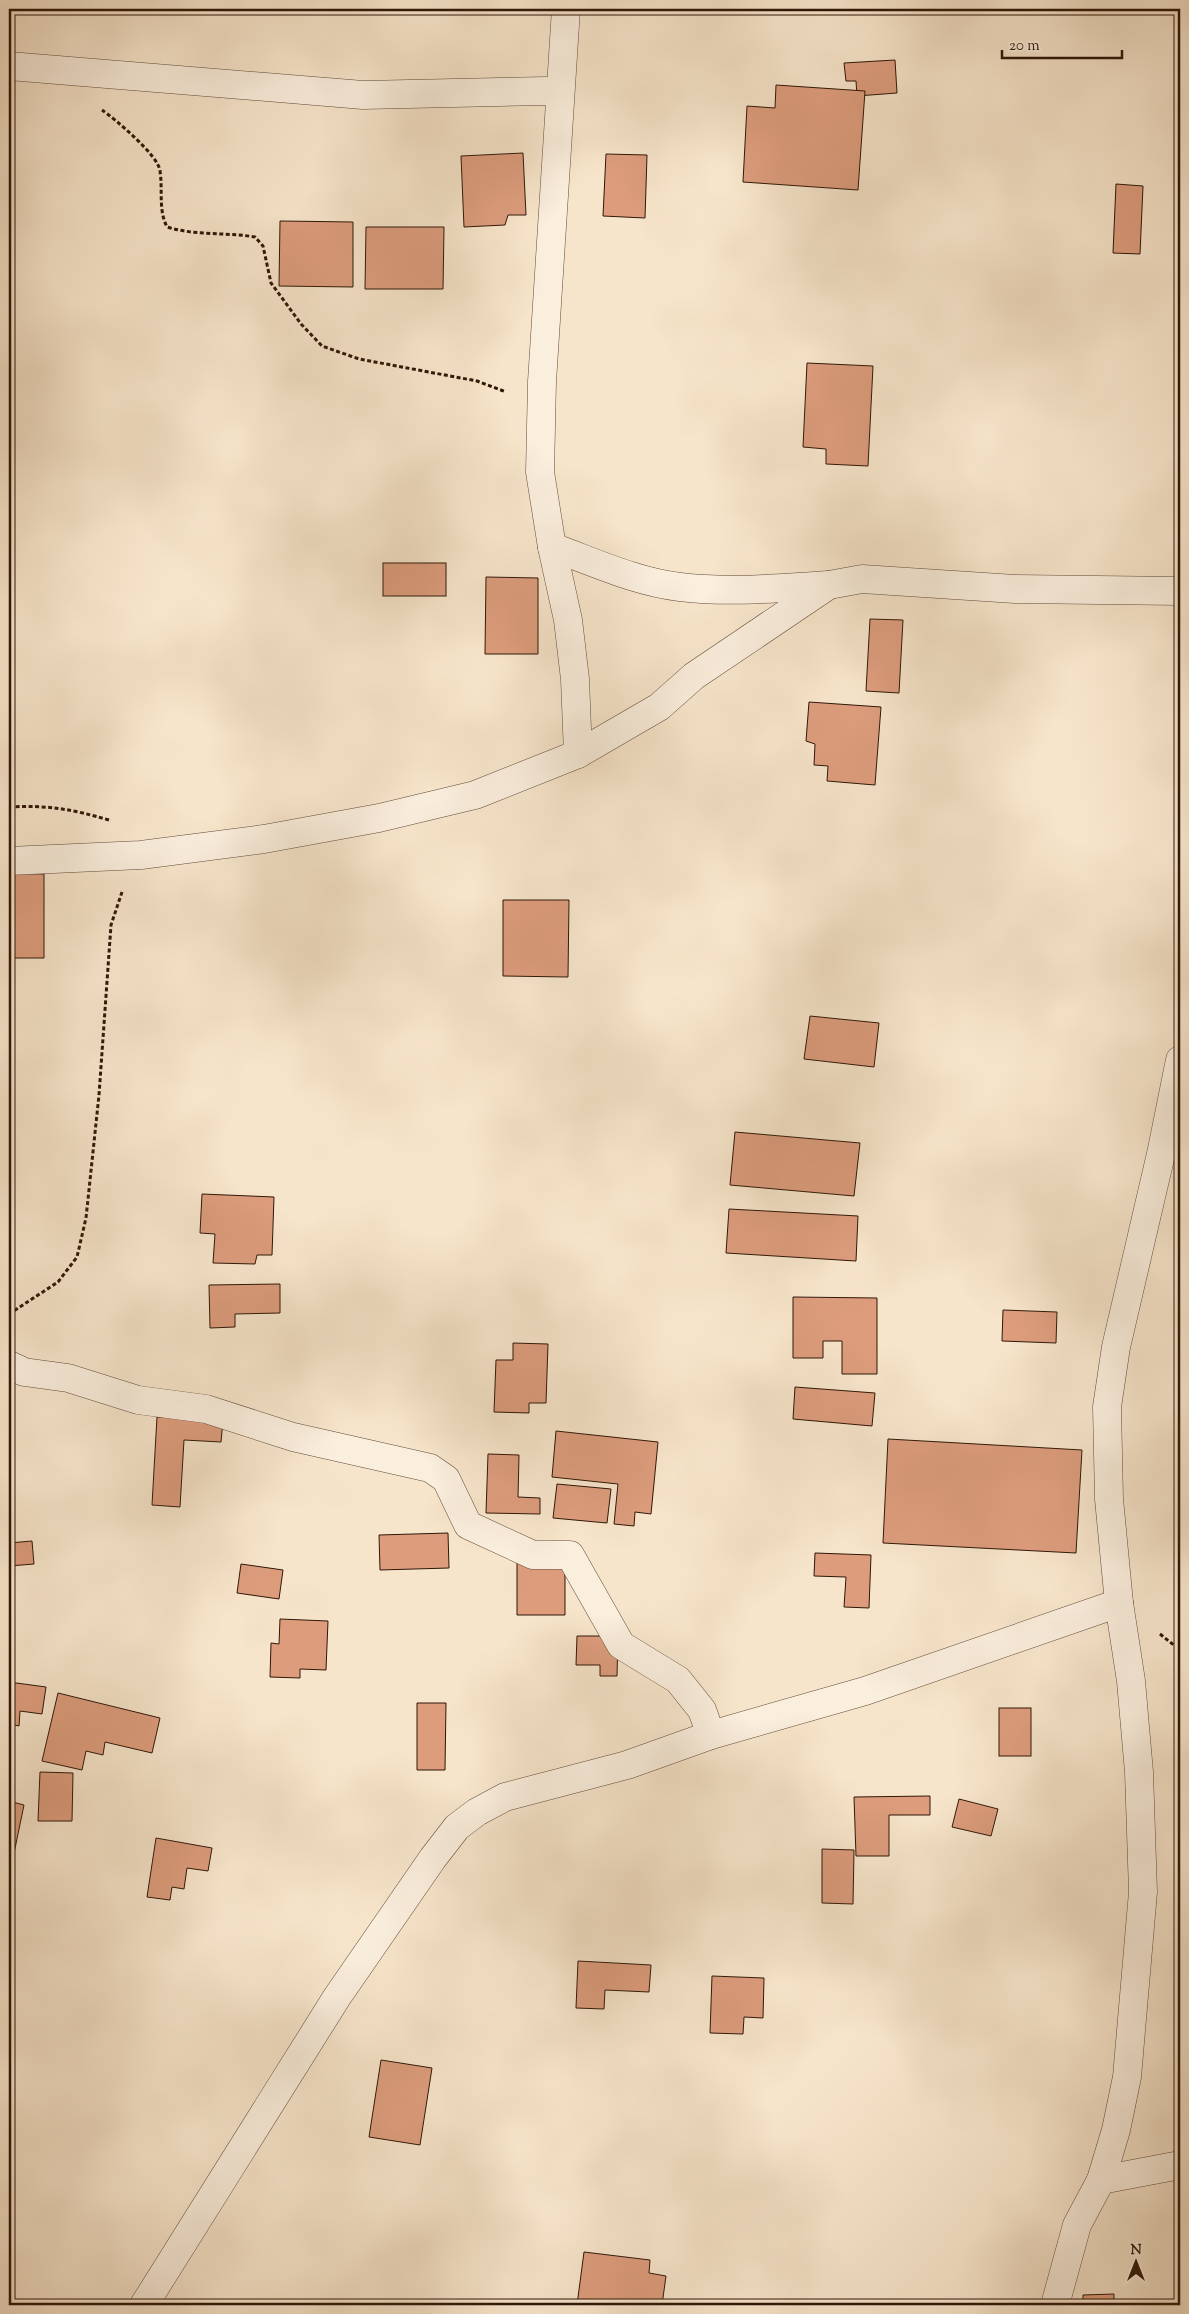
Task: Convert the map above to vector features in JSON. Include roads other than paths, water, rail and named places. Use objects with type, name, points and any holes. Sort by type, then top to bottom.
[{"type":"street","points":[[566,9],[540,472],[552,547],[568,620],[575,679],[578,754]]},
{"type":"street","points":[[9,66],[363,95],[546,91],[560,93]]},
{"type":"street","points":[[552,547],[637,578],[679,587],[735,590],[829,585],[862,579],[1015,588],[1180,591]]},
{"type":"street","points":[[9,861],[140,855],[264,839],[379,818],[475,795],[578,754],[658,707],[694,676],[829,585]]},
{"type":"street","points":[[1055,2305],[1077,2225],[1101,2180],[1116,2130],[1127,2078],[1143,1892],[1139,1772],[1131,1681],[1120,1603],[1109,1499],[1107,1407],[1116,1346],[1159,1164],[1180,1060]]},
{"type":"street","points":[[14,1372],[68,1378],[138,1400],[206,1409],[293,1437],[430,1468],[446,1479],[468,1526],[532,1554],[570,1554],[621,1645],[678,1680],[702,1710],[711,1735]]},
{"type":"street","points":[[144,2305],[337,1997],[457,1826],[477,1812],[505,1798],[627,1765],[711,1735],[866,1691],[1120,1603]]},
{"type":"street","points":[[1101,2180],[1180,2165]]}]
